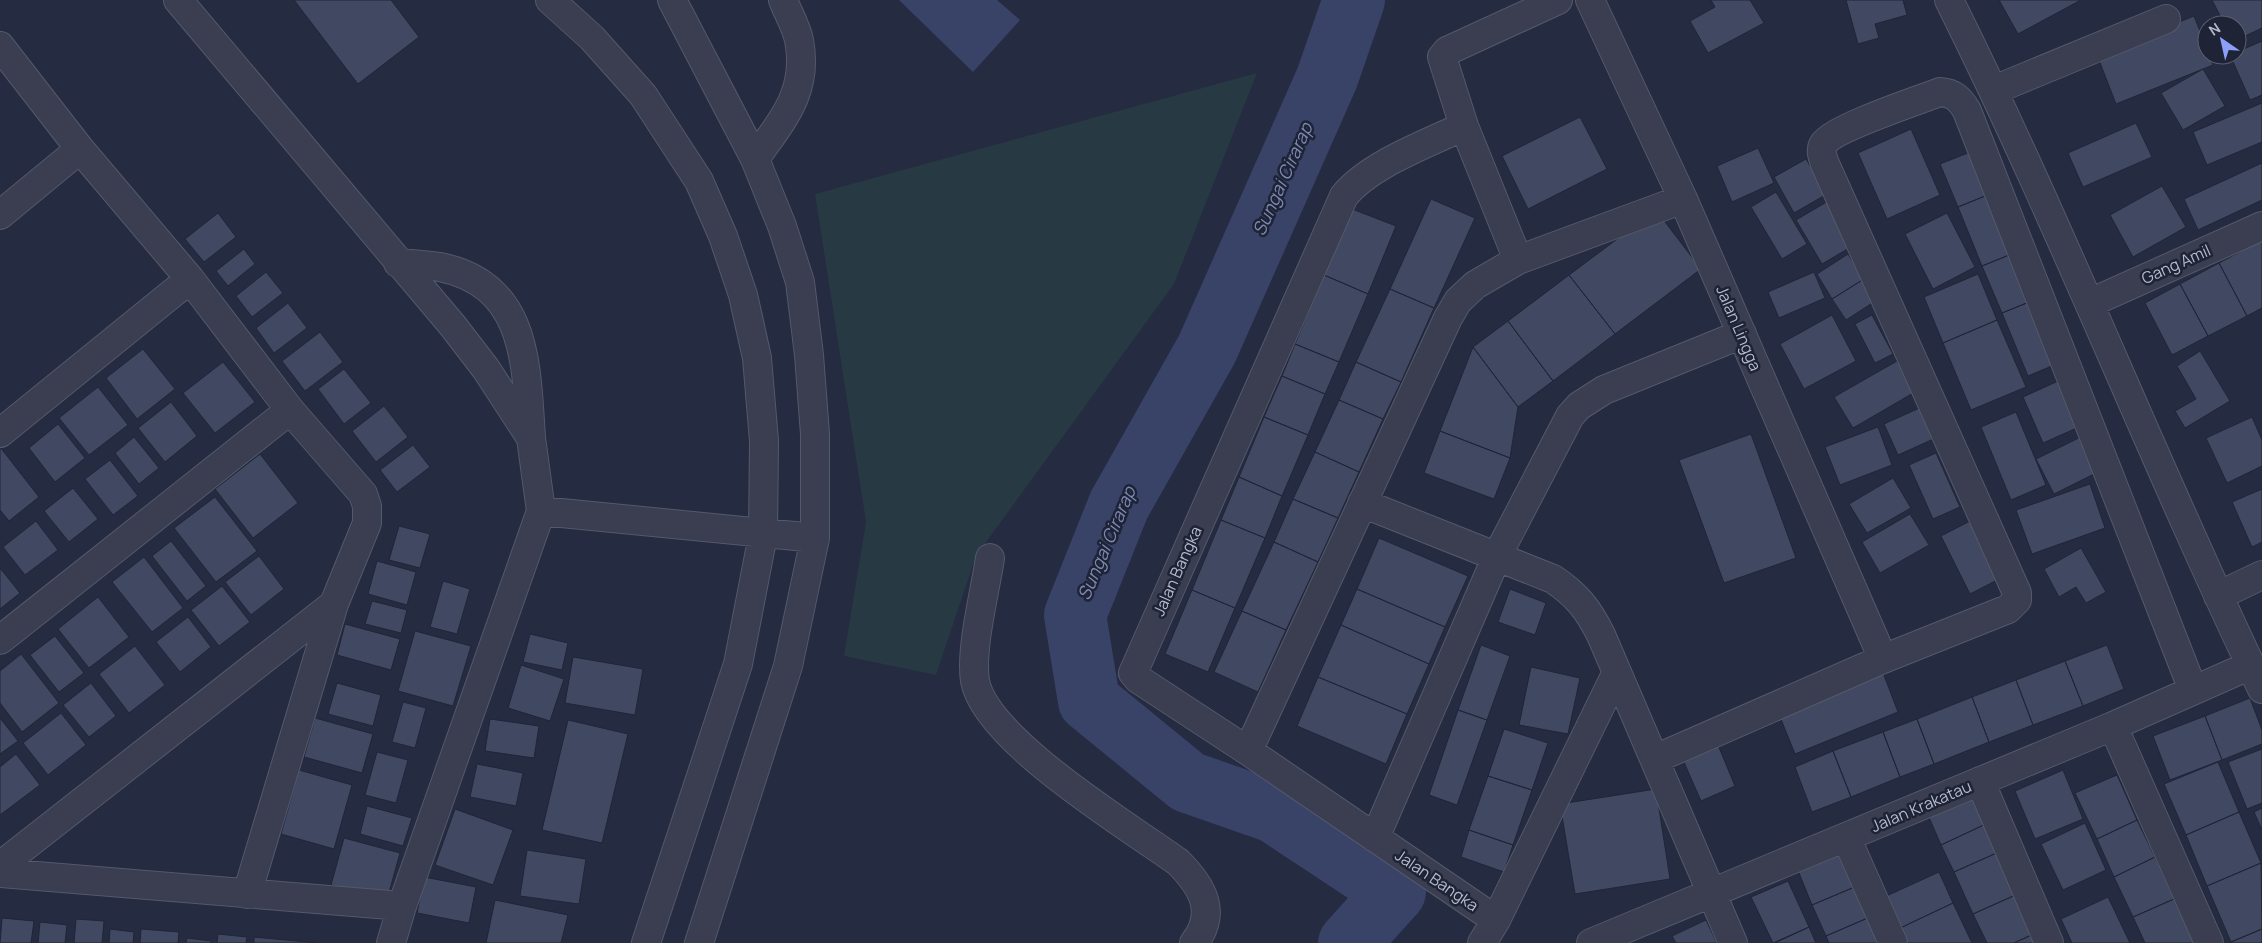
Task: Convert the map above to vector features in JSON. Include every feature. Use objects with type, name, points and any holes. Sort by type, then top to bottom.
[{"type":"street","points":[[178,0],[453,326],[486,369],[531,438]]},
{"type":"street","points":[[550,0],[592,38],[643,95],[699,181],[723,236],[744,295],[757,358],[764,441],[763,535],[738,664],[646,943]]},
{"type":"street","points":[[672,0],[755,159],[782,226],[800,282],[809,355],[815,434],[815,538],[788,666],[699,943]]},
{"type":"street","points":[[755,159],[794,103],[800,79],[799,39],[783,0]]},
{"type":"street","points":[[1518,260],[1464,126],[1442,65],[1442,58],[1444,54],[1558,0]]},
{"type":"street","name":"Jalan Lingga","points":[[1590,0],[1683,199],[1883,659]]},
{"type":"street","points":[[1949,0],[1994,90],[2090,303],[2218,596],[2256,677]]},
{"type":"street","points":[[1994,90],[2166,20]]},
{"type":"street","points":[[0,46],[80,149],[190,279],[290,410],[363,494],[367,506],[366,523],[334,604],[247,894]]},
{"type":"street","points":[[1655,759],[1883,659],[2008,609],[2017,600],[2017,593],[1825,164],[1822,151],[1824,144],[1840,131],[1940,92],[1950,92],[1962,102],[1967,111],[2193,690]]},
{"type":"street","name":"Jalan Bangka","points":[[1464,126],[1372,171],[1351,187],[1344,196],[1133,673],[1138,679],[1248,751],[1496,920]]},
{"type":"street","points":[[0,215],[80,149]]},
{"type":"street","points":[[1248,751],[1448,318],[1458,301],[1475,285],[1518,260],[1683,199]]},
{"type":"street","name":"Gang Amil","points":[[2090,303],[2262,226]]},
{"type":"street","points":[[391,943],[402,906],[541,511],[531,438],[524,354],[516,327],[505,306],[495,293],[465,275],[441,268],[398,262]]},
{"type":"street","points":[[0,433],[190,279]]},
{"type":"street","points":[[1375,838],[1498,556],[1562,430],[1578,406],[1604,390],[1742,334]]},
{"type":"street","points":[[0,640],[290,410]]},
{"type":"street","points":[[1362,503],[1553,579],[1572,592],[1590,613],[1655,759],[1733,943]]},
{"type":"street","points":[[541,511],[763,535],[815,538]]},
{"type":"street","points":[[990,558],[974,656],[975,681],[981,701],[992,718],[1008,734],[1065,782],[1178,862],[1191,874],[1204,895],[1206,909],[1204,924],[1200,935],[1194,943]]},
{"type":"street","points":[[2218,596],[2262,575]]},
{"type":"street","points":[[0,866],[334,604]]},
{"type":"street","points":[[1482,943],[1496,920],[1617,672]]},
{"type":"street","name":"Jalan Krakatau","points":[[1591,943],[2113,726],[2193,690],[2256,677]]},
{"type":"street","points":[[2113,726],[2209,943]]},
{"type":"street","points":[[1980,781],[2049,943]]},
{"type":"street","points":[[1846,837],[1893,943]]},
{"type":"street","points":[[0,872],[402,906]]},
{"type":"shaded area","points":[[1257,73],[1174,284],[976,556],[936,675],[844,656],[866,522],[815,194]]},
{"type":"water","points":[[899,0],[997,0],[1020,20],[973,72]]},
{"type":"building","points":[[294,0],[391,0],[419,37],[358,84]]},
{"type":"building","points":[[1711,0],[1750,0],[1764,23],[1708,53],[1690,21],[1715,7]]},
{"type":"building","points":[[1846,0],[1903,0],[1907,15],[1875,24],[1879,38],[1858,44]]},
{"type":"building","points":[[1999,0],[2081,0],[2018,34]]},
{"type":"building","points":[[2212,0],[2262,0],[2262,28],[2247,35],[2247,15],[2220,15]]},
{"type":"building","points":[[2194,16],[2197,24],[2197,65],[2213,65],[2116,104],[2097,55]]},
{"type":"building","points":[[2262,41],[2262,95],[2250,100],[2234,65],[2247,65],[2247,48]]},
{"type":"building","points":[[2203,69],[2225,106],[2183,130],[2161,93]]},
{"type":"building","points":[[2262,103],[2262,142],[2207,165],[2193,132]]},
{"type":"building","points":[[1580,117],[1607,169],[1528,209],[1502,156]]},
{"type":"building","points":[[2136,123],[2152,157],[2083,187],[2068,153]]},
{"type":"building","points":[[1911,129],[1940,195],[1887,219],[1858,153]]},
{"type":"building","points":[[1758,148],[1774,183],[1732,202],[1717,166]]},
{"type":"building","points":[[1973,151],[1990,194],[1958,207],[1940,164]]},
{"type":"building","points":[[1806,159],[1827,194],[1794,213],[1774,177]]},
{"type":"building","points":[[2262,163],[2262,200],[2198,230],[2184,199]]},
{"type":"building","points":[[2162,186],[2186,227],[2133,257],[2110,215]]},
{"type":"building","points":[[1776,192],[1807,244],[1782,259],[1751,207]]},
{"type":"building","points":[[1990,194],[2014,253],[1982,266],[1958,207]]},
{"type":"building","points":[[1431,199],[1475,218],[1434,308],[1390,289]]},
{"type":"building","points":[[1830,200],[1856,244],[1822,264],[1796,220]]},
{"type":"building","points":[[1352,209],[1396,226],[1368,294],[1324,275]]},
{"type":"building","points":[[1656,210],[1701,269],[1615,334],[1569,275]]},
{"type":"building","points":[[218,213],[236,237],[204,262],[185,239]]},
{"type":"building","points":[[1947,213],[1975,267],[1933,289],[1905,234]]},
{"type":"building","points":[[2262,240],[2262,308],[2247,316],[2219,263]]},
{"type":"building","points":[[244,249],[255,264],[228,286],[216,271]]},
{"type":"building","points":[[2014,253],[2034,300],[2002,313],[1982,266]]},
{"type":"building","points":[[1848,254],[1864,279],[1832,299],[1817,274]]},
{"type":"building","points":[[2219,263],[2247,316],[2208,336],[2180,284]]},
{"type":"building","points":[[266,272],[283,293],[252,317],[236,296]]},
{"type":"building","points":[[1814,272],[1825,298],[1779,318],[1768,292]]},
{"type":"building","points":[[1978,274],[1997,320],[1943,343],[1924,297]]},
{"type":"building","points":[[1324,275],[1368,294],[1339,362],[1295,344]]},
{"type":"building","points":[[1569,275],[1615,334],[1553,381],[1508,321]]},
{"type":"building","points":[[1864,279],[1877,300],[1846,320],[1832,299]]},
{"type":"building","points":[[2180,284],[2208,336],[2172,355],[2145,303]]},
{"type":"building","points":[[1390,289],[1434,308],[1401,382],[1356,362]]},
{"type":"building","points":[[2034,300],[2059,363],[2028,376],[2002,313]]},
{"type":"building","points":[[288,303],[307,328],[274,353],[256,328]]},
{"type":"building","points":[[1832,315],[1856,361],[1804,389],[1780,344]]},
{"type":"building","points":[[1872,315],[1893,354],[1875,363],[1855,324]]},
{"type":"building","points":[[1997,320],[2026,387],[1971,410],[1943,343]]},
{"type":"building","points":[[1508,321],[1553,381],[1518,407],[1473,347]]},
{"type":"building","points":[[320,332],[343,362],[305,391],[282,361]]},
{"type":"building","points":[[1295,344],[1339,362],[1325,394],[1282,376]]},
{"type":"building","points":[[1473,347],[1518,407],[1510,458],[1440,431]]},
{"type":"building","points":[[143,349],[175,389],[137,419],[106,378]]},
{"type":"building","points":[[2200,351],[2230,401],[2185,428],[2175,411],[2196,399],[2177,366]]},
{"type":"building","points":[[1897,361],[1915,392],[1853,428],[1834,397]]},
{"type":"building","points":[[223,362],[255,402],[215,433],[183,393]]},
{"type":"building","points":[[1356,362],[1401,382],[1383,419],[1339,400]]},
{"type":"building","points":[[344,369],[371,403],[344,424],[318,389]]},
{"type":"building","points":[[1282,376],[1325,394],[1308,435],[1264,417]]},
{"type":"building","points":[[2067,377],[2088,423],[2043,443],[2023,397]]},
{"type":"building","points":[[98,387],[128,425],[89,455],[59,418]]},
{"type":"building","points":[[1339,400],[1383,419],[1359,472],[1315,452]]},
{"type":"building","points":[[171,402],[197,436],[165,462],[138,428]]},
{"type":"building","points":[[384,406],[408,437],[376,462],[352,431]]},
{"type":"building","points":[[1924,406],[1938,437],[1898,455],[1884,424]]},
{"type":"building","points":[[2016,412],[2046,485],[2011,500],[1981,427]]},
{"type":"building","points":[[1264,417],[1308,435],[1282,496],[1239,477]]},
{"type":"building","points":[[2252,417],[2262,440],[2262,466],[2227,483],[2206,438]]},
{"type":"building","points":[[58,424],[85,458],[55,482],[29,448]]},
{"type":"building","points":[[1878,427],[1892,465],[1840,485],[1825,447]]},
{"type":"building","points":[[1440,431],[1510,458],[1494,499],[1424,473]]},
{"type":"building","points":[[2089,433],[2106,468],[2054,494],[2036,459]]},
{"type":"building","points":[[1751,434],[1796,558],[1724,583],[1679,460]]},
{"type":"building","points":[[134,437],[159,468],[139,484],[115,453]]},
{"type":"building","points":[[413,445],[430,467],[397,492],[380,470]]},
{"type":"building","points":[[0,447],[39,497],[9,521],[0,510]]},
{"type":"building","points":[[1315,452],[1359,472],[1338,518],[1293,499]]},
{"type":"building","points":[[1936,453],[1960,507],[1933,519],[1909,465]]},
{"type":"building","points":[[260,454],[298,503],[253,538],[215,489]]},
{"type":"building","points":[[110,460],[138,496],[113,515],[85,479]]},
{"type":"building","points":[[1239,477],[1282,496],[1265,538],[1221,520]]},
{"type":"building","points":[[1893,478],[1911,508],[1867,533],[1849,504]]},
{"type":"building","points":[[2090,484],[2105,528],[2032,554],[2016,510]]},
{"type":"building","points":[[73,488],[98,519],[69,542],[44,511]]},
{"type":"building","points":[[2262,489],[2262,542],[2252,547],[2232,502]]},
{"type":"building","points":[[215,497],[257,551],[216,582],[174,528]]},
{"type":"building","points":[[1293,499],[1338,518],[1318,562],[1274,542]]},
{"type":"building","points":[[1910,514],[1929,545],[1880,573],[1862,542]]},
{"type":"building","points":[[1974,519],[2003,577],[1970,594],[1941,536]]},
{"type":"building","points":[[1221,520],[1265,538],[1235,608],[1192,590]]},
{"type":"building","points":[[36,521],[58,550],[25,575],[3,547]]},
{"type":"building","points":[[399,526],[430,534],[420,568],[389,560]]},
{"type":"building","points":[[1379,538],[1468,576],[1445,627],[1357,589]]},
{"type":"building","points":[[171,541],[206,586],[187,601],[152,556]]},
{"type":"building","points":[[1274,542],[1318,562],[1286,630],[1242,611]]},
{"type":"building","points":[[2081,548],[2106,592],[2086,603],[2076,587],[2059,597],[2044,569]]},
{"type":"building","points":[[259,556],[284,589],[251,615],[225,582]]},
{"type":"building","points":[[144,557],[183,608],[152,632],[112,582]]},
{"type":"building","points":[[377,561],[416,572],[407,605],[368,594]]},
{"type":"building","points":[[0,568],[20,593],[0,609]]},
{"type":"building","points":[[443,581],[470,589],[457,634],[430,627]]},
{"type":"building","points":[[222,586],[250,622],[219,646],[191,610]]},
{"type":"building","points":[[1357,589],[1445,627],[1429,664],[1341,625]]},
{"type":"building","points":[[1510,589],[1546,603],[1535,635],[1498,622]]},
{"type":"building","points":[[1192,590],[1235,608],[1208,672],[1165,654]]},
{"type":"building","points":[[98,597],[129,637],[89,668],[58,629]]},
{"type":"building","points":[[372,601],[407,610],[401,633],[365,624]]},
{"type":"building","points":[[1242,611],[1286,630],[1258,692],[1214,672]]},
{"type":"building","points":[[188,617],[211,647],[180,672],[156,642]]},
{"type":"building","points":[[345,624],[400,639],[391,670],[337,655]]},
{"type":"building","points":[[1341,625],[1429,664],[1407,714],[1318,677]]},
{"type":"building","points":[[415,631],[471,646],[453,706],[398,691]]},
{"type":"building","points":[[530,634],[568,643],[562,670],[523,662]]},
{"type":"building","points":[[55,636],[84,673],[59,692],[30,655]]},
{"type":"building","points":[[1481,645],[1510,656],[1487,720],[1458,710]]},
{"type":"building","points":[[2107,645],[2124,689],[2083,706],[2065,661]]},
{"type":"building","points":[[135,646],[165,685],[129,713],[99,674]]},
{"type":"building","points":[[21,654],[59,703],[22,732],[0,703],[0,671]]},
{"type":"building","points":[[573,657],[643,669],[635,715],[565,703]]},
{"type":"building","points":[[2065,661],[2083,706],[2033,725],[2016,680]]},
{"type":"building","points":[[521,665],[564,679],[550,721],[508,708]]},
{"type":"building","points":[[1880,665],[1898,712],[1795,754],[1776,707]]},
{"type":"building","points":[[1531,667],[1580,678],[1568,734],[1519,725]]},
{"type":"building","points":[[1318,677],[1407,714],[1386,764],[1297,726]]},
{"type":"building","points":[[2016,680],[2033,725],[1989,742],[1972,697]]},
{"type":"building","points":[[91,683],[116,716],[89,737],[63,705]]},
{"type":"building","points":[[337,683],[381,695],[373,726],[328,714]]},
{"type":"building","points":[[1972,697],[1989,742],[1934,764],[1917,719]]},
{"type":"building","points":[[2250,698],[2262,730],[2262,744],[2222,760],[2205,716]]},
{"type":"building","points":[[403,702],[426,708],[415,748],[392,742]]},
{"type":"building","points":[[1458,710],[1487,720],[1457,805],[1429,795]]},
{"type":"building","points":[[61,713],[86,745],[48,775],[23,743]]},
{"type":"building","points":[[2205,716],[2222,760],[2170,780],[2153,736]]},
{"type":"building","points":[[0,718],[18,741],[0,754]]},
{"type":"building","points":[[315,718],[373,734],[362,773],[304,757]]},
{"type":"building","points":[[490,719],[539,726],[534,758],[485,751]]},
{"type":"building","points":[[1917,719],[1934,764],[1900,777],[1883,732]]},
{"type":"building","points":[[568,720],[628,734],[602,843],[542,830]]},
{"type":"building","points":[[1504,729],[1548,743],[1532,790],[1488,776]]},
{"type":"building","points":[[1883,732],[1900,777],[1851,797],[1833,751]]},
{"type":"building","points":[[1718,745],[1735,786],[1701,801],[1683,760]]},
{"type":"building","points":[[2262,749],[2262,803],[2247,809],[2228,762]]},
{"type":"building","points":[[1833,751],[1851,797],[1812,812],[1795,767]]},
{"type":"building","points":[[377,752],[408,760],[396,803],[365,795]]},
{"type":"building","points":[[16,754],[40,785],[0,815],[0,767]]},
{"type":"building","points":[[2218,762],[2239,812],[2186,835],[2164,784]]},
{"type":"building","points":[[477,764],[523,773],[516,806],[470,797]]},
{"type":"building","points":[[299,770],[352,785],[334,849],[281,834]]},
{"type":"building","points":[[2063,770],[2083,819],[2035,839],[2015,791]]},
{"type":"building","points":[[2117,775],[2137,820],[2097,839],[2075,793]]},
{"type":"building","points":[[1488,776],[1532,790],[1513,845],[1469,830]]},
{"type":"building","points":[[1656,789],[1670,879],[1575,894],[1560,804]]},
{"type":"building","points":[[1974,794],[1988,823],[1941,845],[1928,815]]},
{"type":"building","points":[[367,806],[412,818],[403,846],[360,834]]},
{"type":"building","points":[[2262,808],[2262,830],[2254,812]]},
{"type":"building","points":[[455,809],[513,830],[493,885],[435,865]]},
{"type":"building","points":[[2239,812],[2261,863],[2207,886],[2186,835]]},
{"type":"building","points":[[2137,820],[2155,857],[2114,877],[2097,839]]},
{"type":"building","points":[[1988,823],[2001,851],[1954,872],[1941,845]]},
{"type":"building","points":[[2085,823],[2106,870],[2063,890],[2041,844]]},
{"type":"building","points":[[1469,830],[1513,845],[1504,872],[1461,857]]},
{"type":"building","points":[[344,838],[400,853],[387,900],[331,885]]},
{"type":"building","points":[[1841,849],[1857,886],[1812,905],[1797,868]]},
{"type":"building","points":[[527,850],[586,859],[579,904],[520,896]]},
{"type":"building","points":[[2001,851],[2020,893],[1973,914],[1954,872]]},
{"type":"building","points":[[2155,857],[2174,899],[2133,917],[2114,877]]},
{"type":"building","points":[[2261,863],[2262,929],[2231,942],[2207,886]]},
{"type":"building","points":[[1939,872],[1953,903],[1896,930],[1882,898]]},
{"type":"building","points":[[424,877],[476,887],[469,923],[417,913]]},
{"type":"building","points":[[1788,881],[1809,927],[1773,943],[1751,897]]},
{"type":"building","points":[[1857,886],[1870,917],[1826,936],[1812,905]]},
{"type":"building","points":[[2020,893],[2038,932],[2014,943],[1987,943],[1973,914]]},
{"type":"building","points":[[2108,897],[2130,943],[2072,943],[2061,919]]},
{"type":"building","points":[[2174,899],[2194,943],[2145,943],[2133,917]]},
{"type":"building","points":[[495,900],[568,915],[561,943],[486,943]]},
{"type":"building","points":[[1953,903],[1972,943],[1902,943],[1896,930]]},
{"type":"building","points":[[1870,917],[1881,943],[1829,943],[1826,936]]},
{"type":"building","points":[[2,918],[34,921],[31,943],[0,943]]},
{"type":"building","points":[[76,919],[104,921],[102,943],[74,943]]},
{"type":"building","points":[[1706,920],[1717,943],[1676,943],[1672,936]]},
{"type":"building","points":[[40,922],[67,925],[65,943],[38,943]]},
{"type":"building","points":[[1809,927],[1816,943],[1775,943]]},
{"type":"building","points":[[110,929],[134,932],[133,943],[109,943]]},
{"type":"building","points":[[141,929],[179,932],[178,943],[140,943]]},
{"type":"building","points":[[2262,929],[2262,943],[2231,943],[2231,942]]},
{"type":"building","points":[[2038,932],[2043,943],[2014,943]]},
{"type":"building","points":[[218,934],[247,937],[246,943],[217,943]]},
{"type":"building","points":[[254,937],[318,943],[254,943]]},
{"type":"building","points":[[187,938],[211,941],[211,943],[186,943]]},
{"type":"waterway","name":"Sungai Cirarap","points":[[1349,943],[1395,892],[1274,812],[1188,782],[1089,701],[1075,615],[1119,505],[1207,349],[1327,78],[1354,0]]}]
